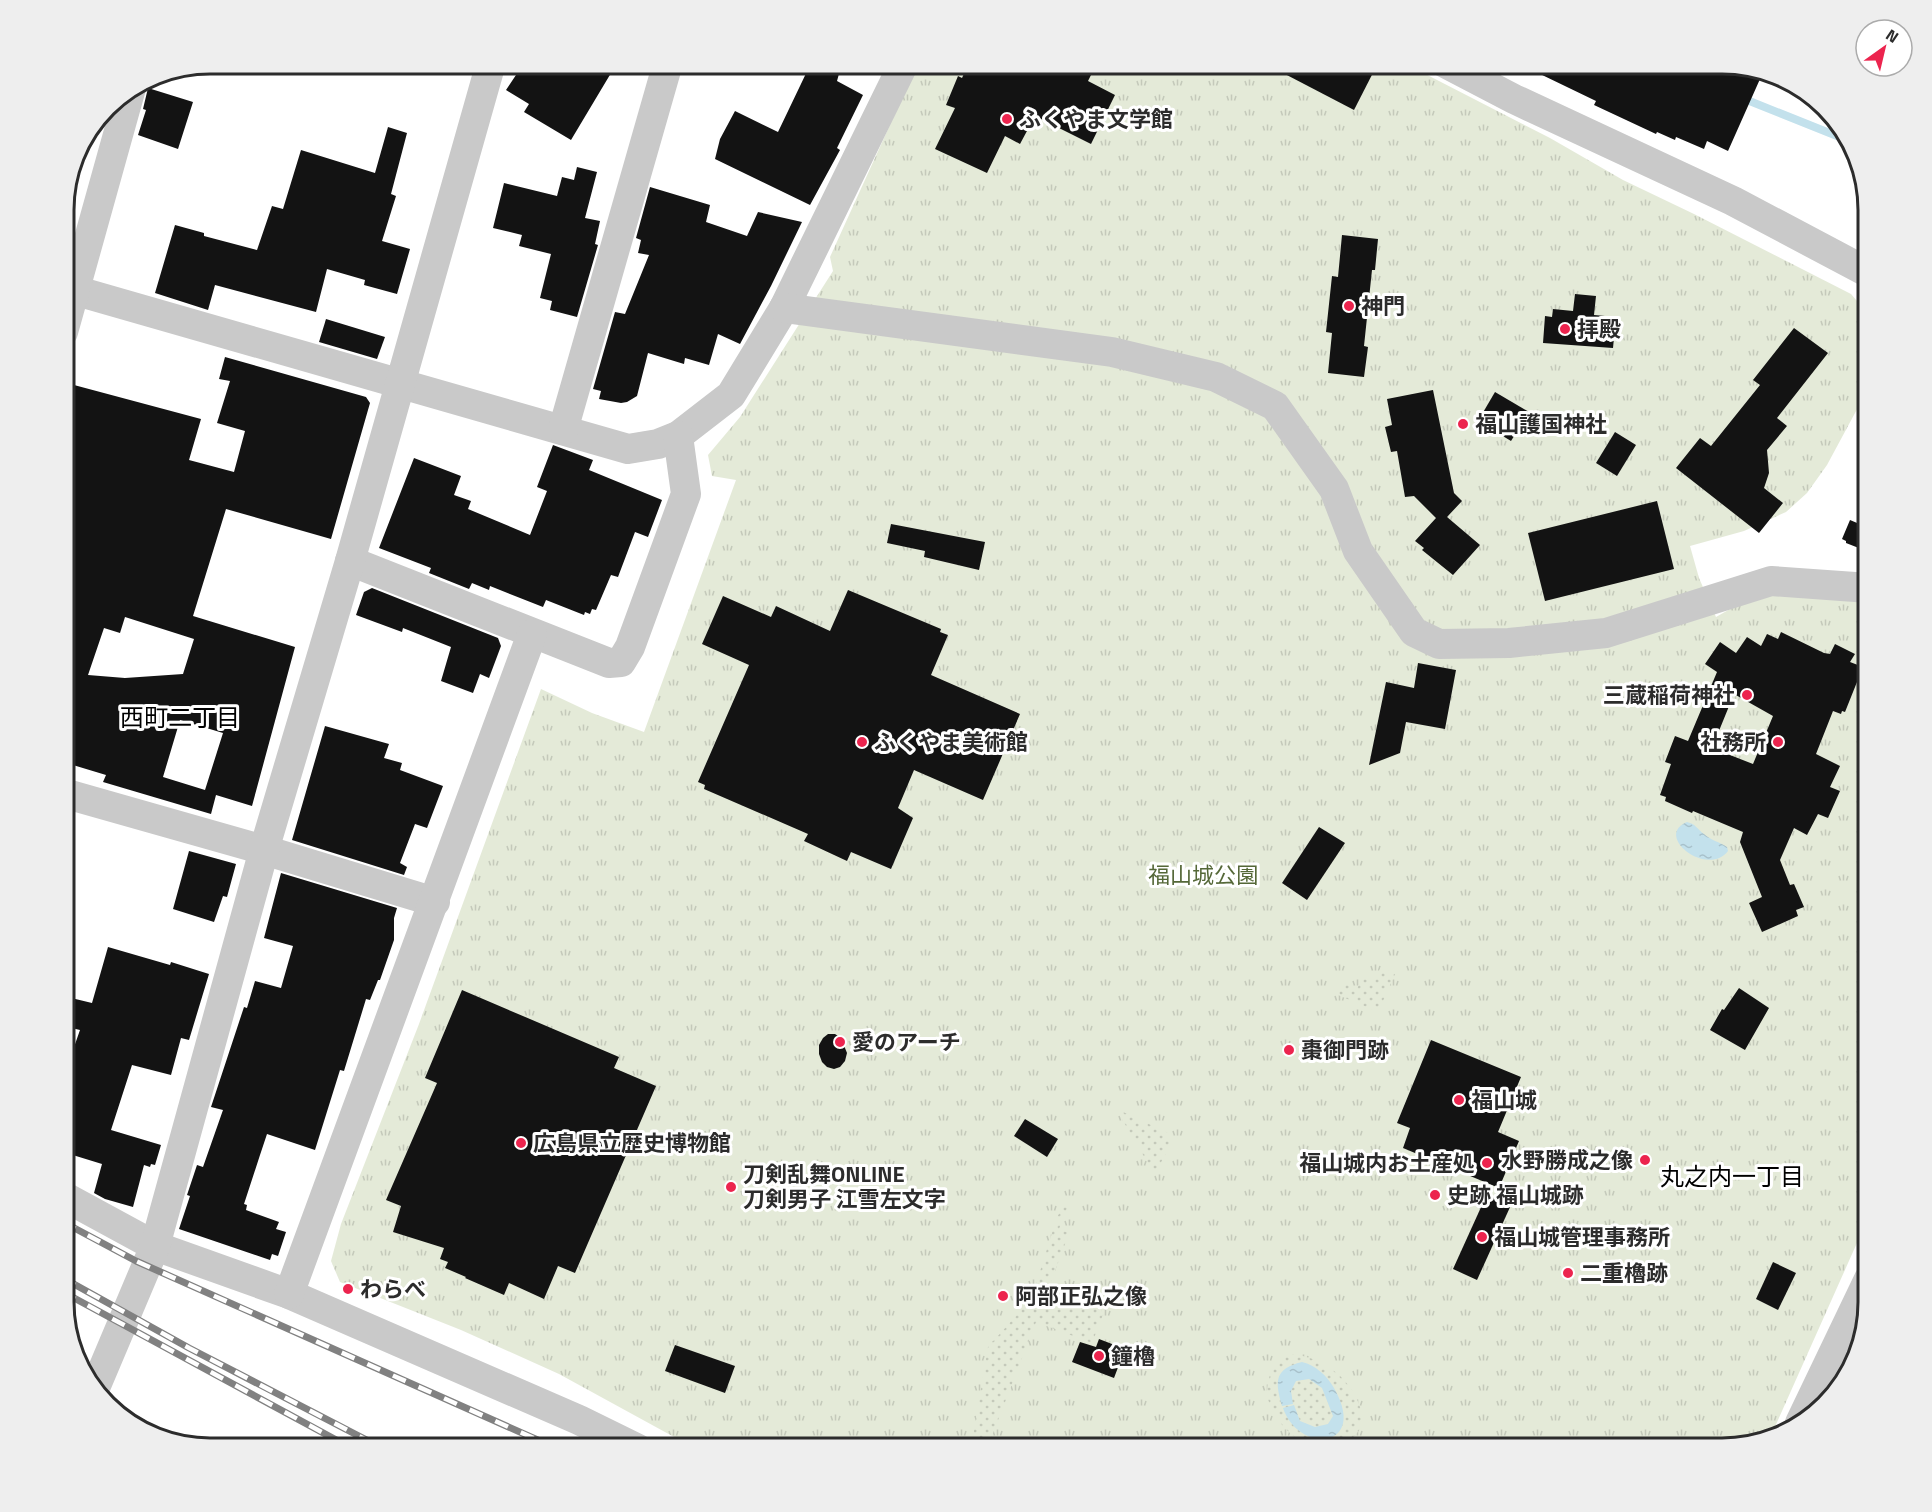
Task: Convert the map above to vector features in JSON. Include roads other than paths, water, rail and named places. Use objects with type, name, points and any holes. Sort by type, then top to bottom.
[{"type":"street","points":[[98,1380],[154,1246],[264,850],[350,561],[488,74]]},
{"type":"street","points":[[563,430],[665,74]]},
{"type":"street","points":[[74,290],[628,449],[658,444],[678,436],[731,395],[784,308],[899,74]]},
{"type":"street","points":[[1466,74],[1514,99],[1733,201],[1858,267]]},
{"type":"street","points":[[74,273],[128,101]]},
{"type":"street","points":[[784,308],[1112,352],[1216,377],[1275,406],[1334,489],[1358,551],[1414,632],[1439,644],[1509,643],[1606,633],[1771,581],[1858,587]]},
{"type":"street","points":[[350,561],[609,663],[621,662],[630,647],[686,494],[678,436]]},
{"type":"street","points":[[290,1294],[532,634]]},
{"type":"street","points":[[74,796],[435,902]]},
{"type":"street","points":[[74,1202],[154,1246],[290,1294],[595,1438]]},
{"type":"street","points":[[1814,1403],[1858,1304]]},
{"type":"water","points":[[1687,822],[1709,838],[1727,847],[1728,851],[1719,858],[1708,860],[1687,852],[1676,836],[1678,828]]},
{"type":"water","points":[[1302,1362],[1316,1368],[1334,1388],[1343,1408],[1343,1423],[1337,1434],[1330,1438],[1315,1438],[1303,1433],[1291,1423],[1283,1408],[1294,1405],[1300,1421],[1315,1427],[1328,1424],[1333,1416],[1322,1388],[1309,1379],[1296,1381],[1291,1391],[1293,1404],[1282,1406],[1278,1390],[1279,1377],[1286,1368]]},
{"type":"waterway","points":[[1742,98],[1836,136]]},
{"type":"railway","points":[[74,1228],[136,1261],[533,1438]]},
{"type":"railway","points":[[74,1284],[189,1348],[363,1438]]},
{"type":"railway","points":[[74,1298],[333,1438]]},
{"type":"place","name":"ふくやま文学館","points":[[1007,119]]},
{"type":"place","name":"神門","points":[[1349,306]]},
{"type":"place","name":"拝殿","points":[[1565,329]]},
{"type":"place","name":"福山護国神社","points":[[1463,424]]},
{"type":"place","name":"三蔵稲荷神社","points":[[1747,695]]},
{"type":"place","name":"ふくやま美術館","points":[[862,742]]},
{"type":"place","name":"社務所","points":[[1778,742]]},
{"type":"place","name":"愛のアーチ","points":[[840,1042]]},
{"type":"place","name":"棗御門跡","points":[[1289,1050]]},
{"type":"place","name":"福山城","points":[[1459,1100]]},
{"type":"place","name":"広島県立歴史博物館","points":[[521,1143]]},
{"type":"place","name":"水野勝成之像","points":[[1645,1160]]},
{"type":"place","name":"福山城内お土産処","points":[[1487,1163]]},
{"type":"place","name":"刀剣乱舞ONLINE 刀剣男子 江雪左文字","points":[[731,1187]]},
{"type":"place","name":"史跡 福山城跡","points":[[1435,1195]]},
{"type":"place","name":"福山城管理事務所","points":[[1482,1237]]},
{"type":"place","name":"二重櫓跡","points":[[1568,1273]]},
{"type":"place","name":"わらべ","points":[[348,1289]]},
{"type":"place","name":"阿部正弘之像","points":[[1003,1296]]},
{"type":"place","name":"鐘櫓","points":[[1099,1356]]},
{"type":"district","name":"西町二丁目","points":[[180,717]]},
{"type":"district","name":"丸之内一丁目","points":[[1732,1176]]},
{"type":"park label","name":"福山城公園","points":[[1203,875]]}]
